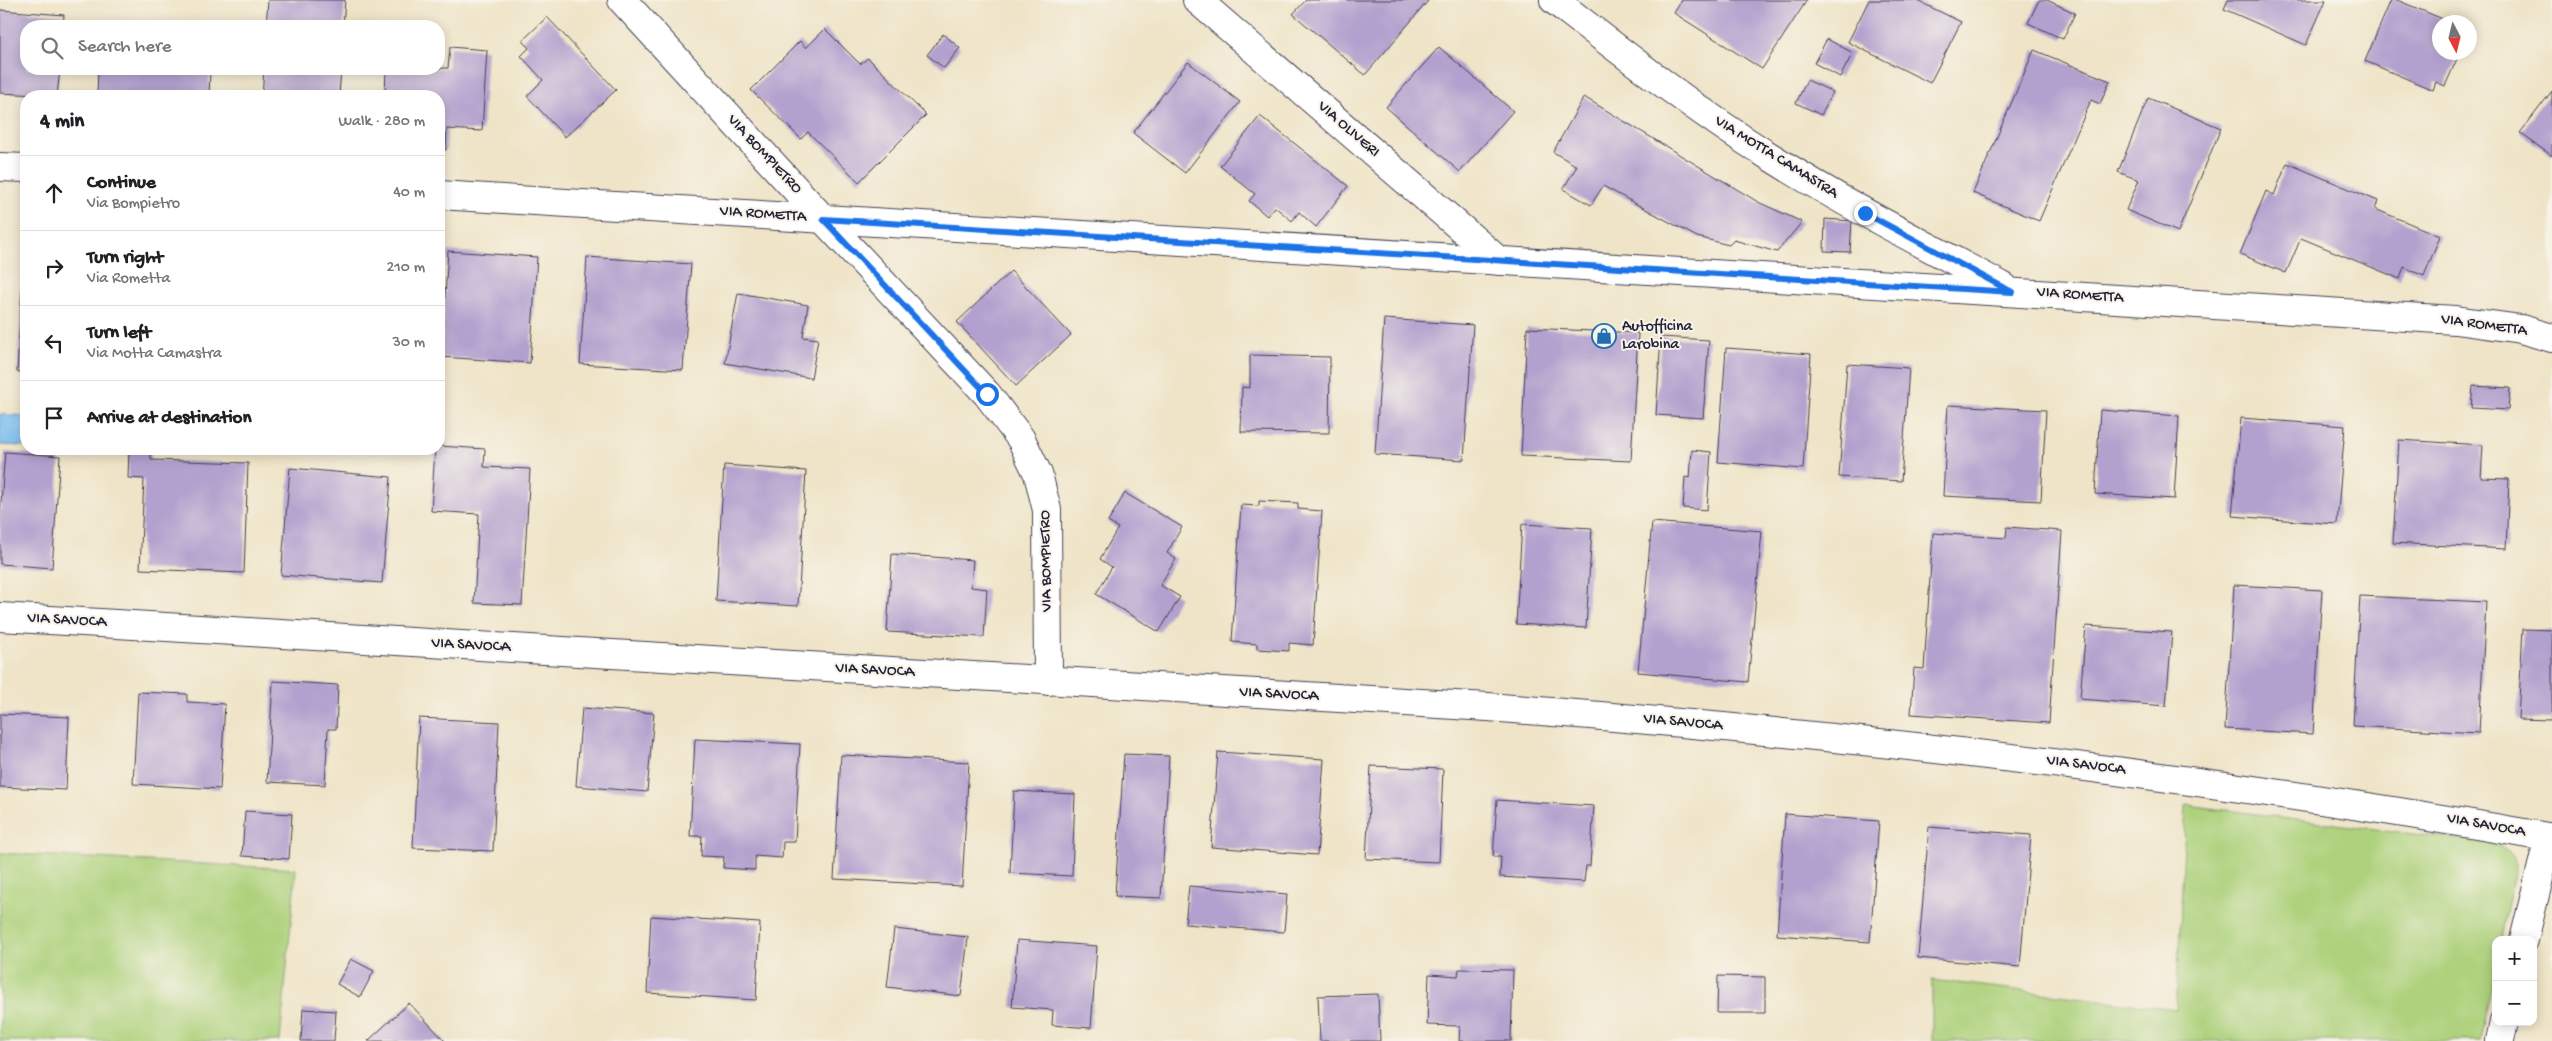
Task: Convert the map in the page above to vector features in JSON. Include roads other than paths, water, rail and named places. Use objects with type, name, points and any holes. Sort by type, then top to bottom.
[{"type":"street","name":"VIA BOMPIETRO","points":[[622,0],[987,394],[1011,423],[1031,457],[1038,474],[1047,510],[1048,681]]},
{"type":"street","name":"VIA OLIVERI","points":[[1196,0],[1499,261]]},
{"type":"street","name":"VIA MOTTA CAMASTRA","points":[[1554,0],[1658,80],[1770,156],[1865,213],[2012,292]]},
{"type":"street","points":[[0,167],[20,168]]},
{"type":"street","name":"VIA ROMETTA","points":[[445,195],[2455,320],[2521,329],[2552,338]]},
{"type":"street","name":"VIA SAVOCA","points":[[0,617],[1507,709],[1884,742],[2267,790],[2550,838]]},
{"type":"street","points":[[2525,936],[2550,838]]},
{"type":"street","points":[[2500,1041],[2503,1026]]},
{"type":"water","points":[[0,414],[20,416],[20,446],[0,445]]},
{"type":"place","name":"Autofficina Larobina","points":[[1604,336]]}]
